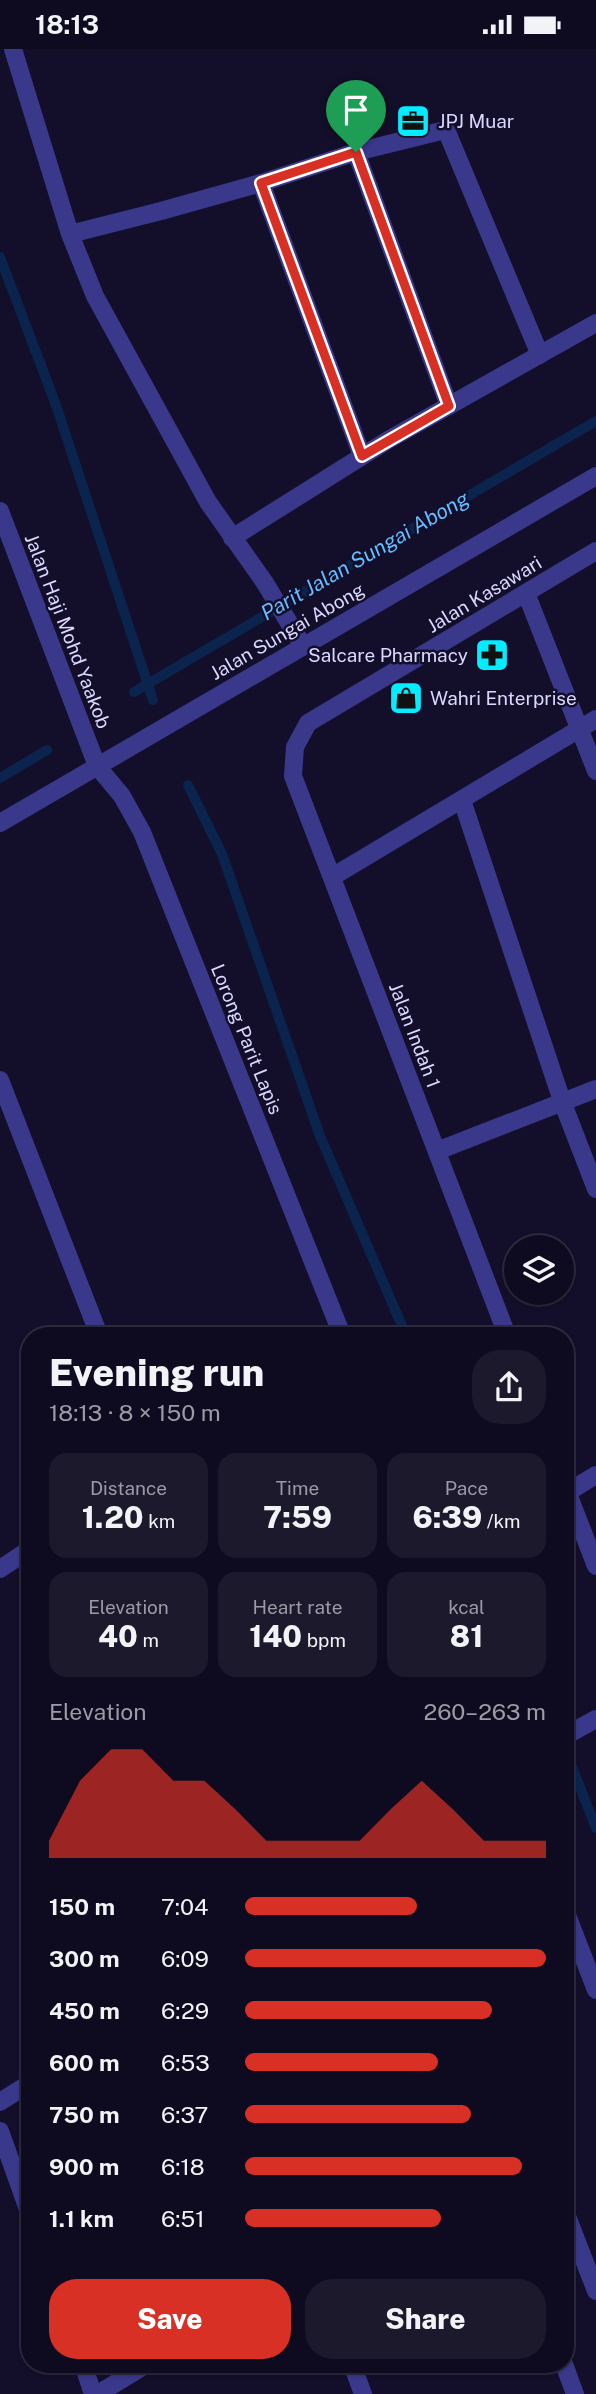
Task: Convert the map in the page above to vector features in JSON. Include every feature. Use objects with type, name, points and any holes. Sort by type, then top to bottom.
[{"type":"street","points":[[13,49],[70,234],[102,308],[208,502],[265,583],[303,646]]},
{"type":"street","points":[[70,234],[261,183],[356,152],[441,131],[447,132],[540,355]]},
{"type":"street","points":[[356,152],[449,406]]},
{"type":"street","points":[[261,183],[362,456]]},
{"type":"street","points":[[232,538],[362,456],[596,323]]},
{"type":"street","name":"Jalan Sungai Abong","points":[[0,823],[596,476]]},
{"type":"street","name":"Jalan Haji Mohd Yaakob","points":[[0,510],[8,552],[97,766]]},
{"type":"street","name":"Jalan Kasawari","points":[[295,747],[308,723],[596,551]]},
{"type":"street","points":[[526,593],[596,771]]},
{"type":"street","points":[[332,877],[596,719]]},
{"type":"street","name":"Jalan Indah 1","points":[[295,747],[293,776],[504,1327]]},
{"type":"street","name":"Lorong Parit Lapis","points":[[97,766],[122,796],[142,832],[339,1327]]},
{"type":"street","points":[[462,800],[562,1101],[596,1189]]},
{"type":"street","points":[[0,1080],[96,1327]]},
{"type":"street","points":[[437,1151],[596,1089]]},
{"type":"street","points":[[574,1485],[596,1475]]},
{"type":"street","points":[[574,1510],[596,1566]]},
{"type":"street","points":[[0,1569],[21,1555]]},
{"type":"street","points":[[574,1731],[596,1719]]},
{"type":"street","points":[[574,1933],[596,1990]]},
{"type":"street","points":[[0,2102],[21,2089]]},
{"type":"street","points":[[0,2131],[21,2190]]},
{"type":"street","points":[[574,2234],[596,2291]]},
{"type":"street","points":[[87,2373],[96,2394],[132,2373]]},
{"type":"street","points":[[355,2373],[363,2394]]},
{"type":"street","points":[[567,2373],[575,2394]]},
{"type":"waterway","points":[[0,257],[56,405],[153,700]]},
{"type":"waterway","name":"Parit Jalan Sungai Abong","points":[[134,692],[596,421]]},
{"type":"waterway","name":"Parit Jalan Sungai Abong","points":[[0,778],[47,750]]},
{"type":"waterway","points":[[188,785],[222,854],[320,1136],[403,1327]]},
{"type":"waterway","points":[[574,1772],[596,1828]]},
{"type":"place","name":"JPJ Muar","points":[[413,121]]},
{"type":"place","name":"Salcare Pharmacy","points":[[492,655]]},
{"type":"place","name":"Wahri Enterprise","points":[[406,698]]},
{"type":"route","points":[[356,152],[449,406],[362,456],[261,183],[356,152]]}]
